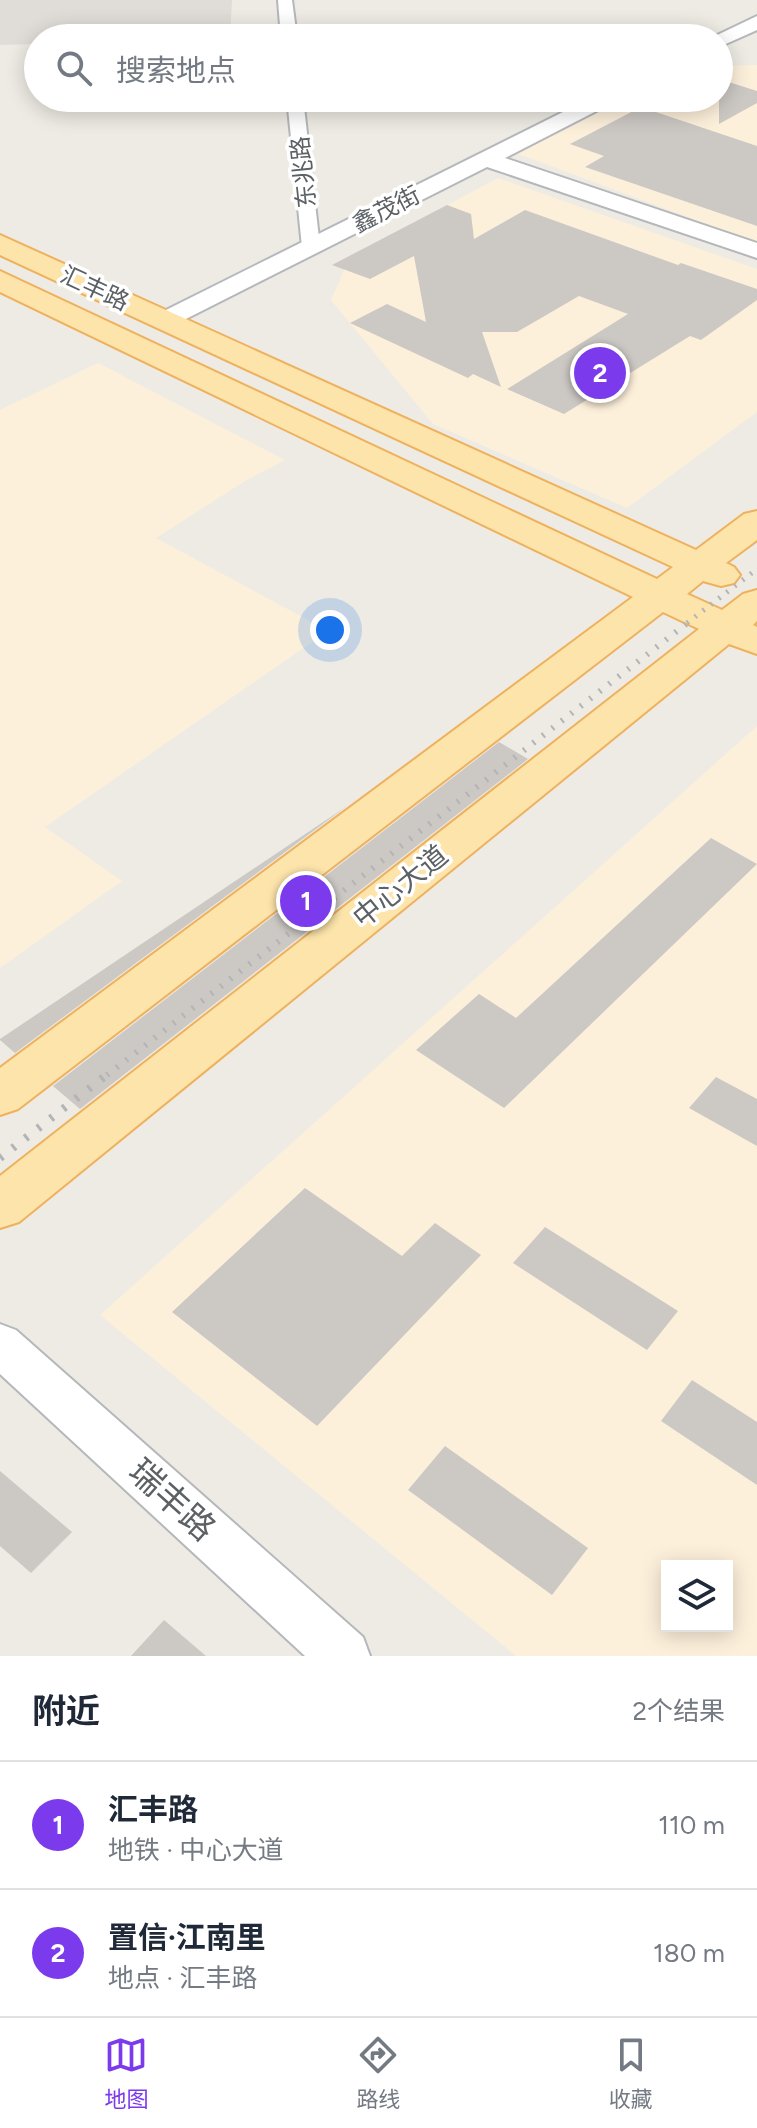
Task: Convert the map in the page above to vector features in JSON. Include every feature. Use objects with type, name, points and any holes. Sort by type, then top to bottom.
[{"type":"main road","name":"汇丰路","points":[[0,244],[165,320],[716,603]]},
{"type":"main road","name":"汇丰路","points":[[0,280],[716,603]]},
{"type":"main road","name":"中心大道","points":[[0,1206],[716,603],[757,522]]},
{"type":"main road","name":"中心大道","points":[[0,1198],[58,1127],[659,658],[716,603],[757,550]]},
{"type":"main road","name":"中心大道","points":[[0,1095],[716,603]]},
{"type":"main road","name":"中心大道","points":[[0,1116],[21,1105],[621,643],[716,603]]},
{"type":"street","points":[[285,0],[288,24]]},
{"type":"street","points":[[733,34],[757,22]]},
{"type":"street","name":"东兆路","points":[[297,112],[311,247]]},
{"type":"street","name":"鑫茂街","points":[[165,320],[579,112]]},
{"type":"street","points":[[486,159],[757,251]]},
{"type":"street","name":"瑞丰路","points":[[0,1344],[344,1656]]},
{"type":"shaded area","points":[[0,0],[232,0],[231,24],[24,24],[24,44],[0,45]]},
{"type":"shaded area","points":[[757,65],[757,243],[508,150],[587,112],[733,112],[733,66]]},
{"type":"shaded area","points":[[498,178],[757,269],[757,412],[627,508],[433,424],[331,300],[350,257]]},
{"type":"shaded area","points":[[98,363],[285,460],[245,481],[156,538],[328,631],[45,827],[122,881],[0,968],[0,410]]},
{"type":"shaded area","points":[[757,726],[757,1656],[516,1656],[100,1315]]},
{"type":"building","points":[[733,83],[757,91],[757,103],[719,124],[719,112],[733,112]]},
{"type":"building","points":[[631,112],[656,112],[757,146],[757,226],[585,167],[604,156],[570,144]]},
{"type":"building","points":[[447,205],[471,214],[474,239],[525,210],[678,265],[681,263],[757,289],[757,300],[701,340],[690,336],[564,414],[507,389],[628,314],[579,296],[517,332],[482,332],[501,387],[473,374],[468,378],[350,323],[387,304],[426,322],[414,256],[370,279],[332,265]]},
{"type":"building","points":[[499,742],[528,759],[80,1109],[53,1086]]},
{"type":"building","points":[[347,806],[15,1053],[0,1040],[0,1039]]},
{"type":"building","points":[[711,838],[757,864],[504,1108],[416,1050],[479,994],[516,1018]]},
{"type":"building","points":[[716,1077],[757,1099],[757,1146],[689,1108]]},
{"type":"building","points":[[305,1188],[402,1256],[435,1223],[481,1255],[317,1426],[172,1312]]},
{"type":"building","points":[[545,1227],[678,1311],[647,1350],[513,1263]]},
{"type":"building","points":[[692,1380],[757,1422],[757,1485],[661,1421]]},
{"type":"building","points":[[445,1446],[588,1548],[552,1595],[408,1490]]},
{"type":"building","points":[[0,1471],[72,1532],[31,1573],[0,1546]]},
{"type":"building","points":[[164,1620],[206,1656],[131,1656]]},
{"type":"railway","points":[[687,623],[757,569]]},
{"type":"railway","points":[[107,1075],[690,621]]},
{"type":"railway","points":[[0,1158],[109,1073]]},
{"type":"place","name":"置信·江南里","points":[[600,373]]},
{"type":"place","name":"汇丰路","points":[[306,901]]}]
